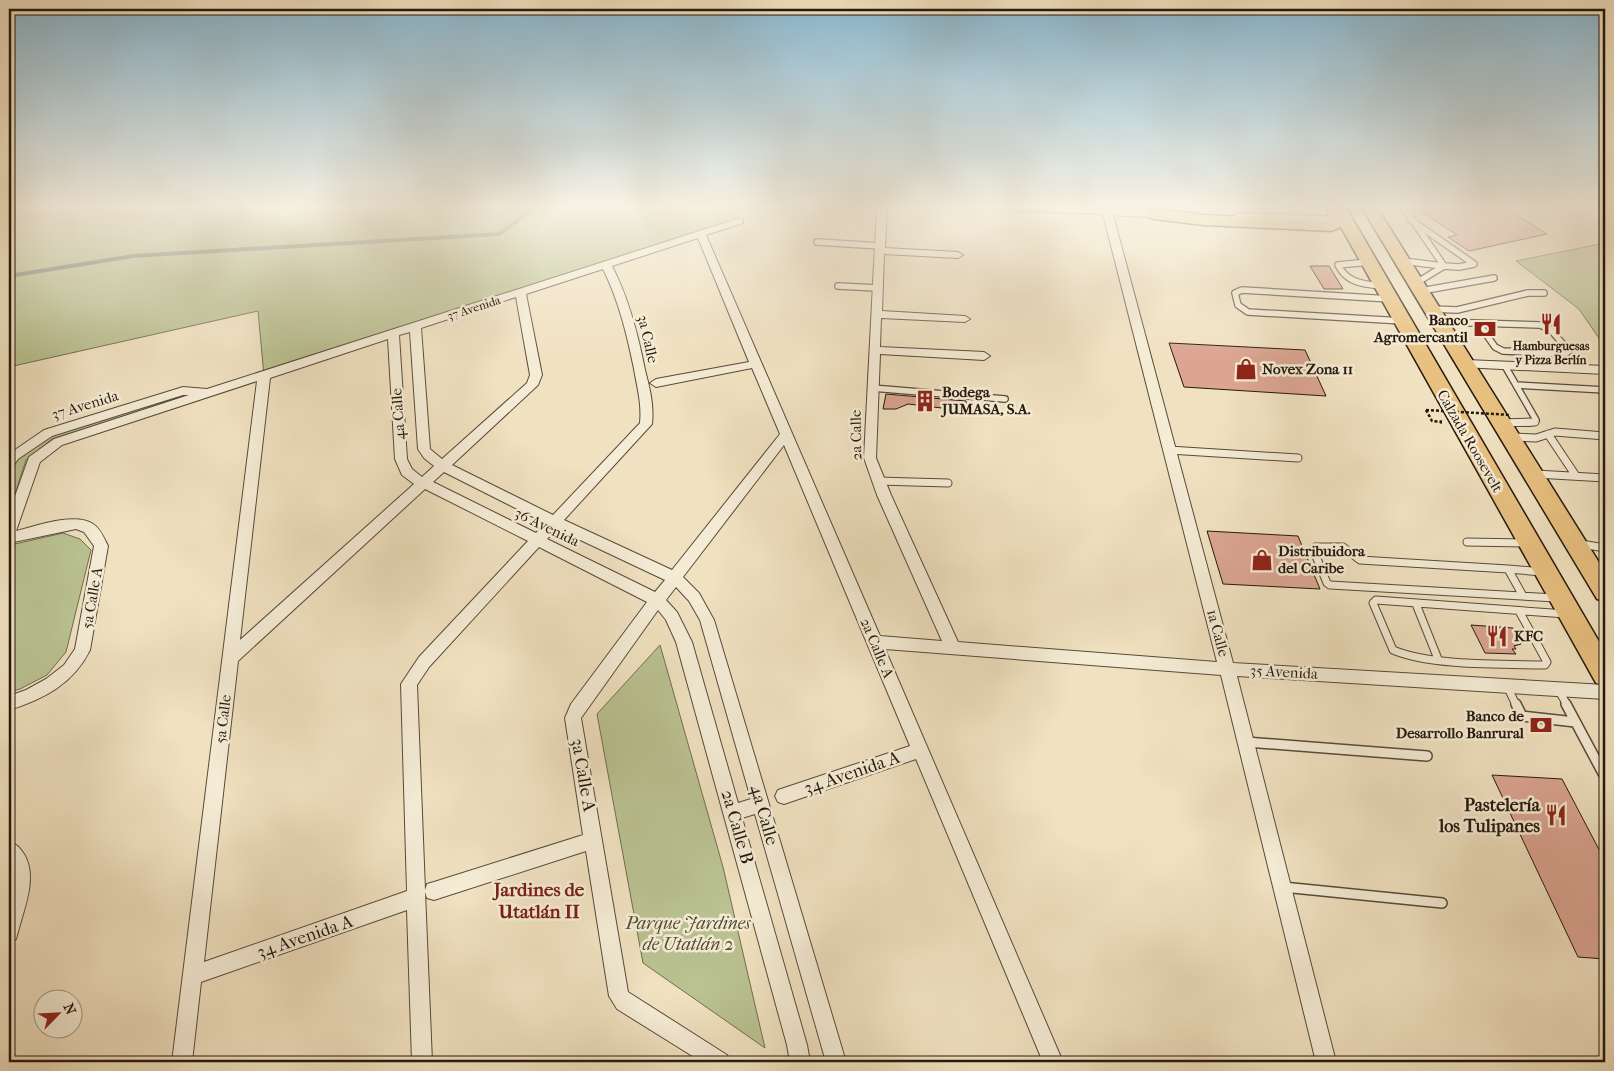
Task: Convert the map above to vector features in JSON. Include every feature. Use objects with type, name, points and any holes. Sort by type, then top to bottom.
[{"type":"highway","name":"Calzada Roosevelt","points":[[1366,256],[1605,675]]},
{"type":"highway","points":[[1400,256],[1466,364],[1508,425],[1533,473],[1605,592]]},
{"type":"highway","points":[[1438,384],[1466,364]]},
{"type":"street","name":"37 Avenida","points":[[9,532],[34,460],[58,442],[631,256]]},
{"type":"street","name":"2a Calle A","points":[[710,256],[1053,1062]]},
{"type":"street","name":"2a Calle","points":[[879,256],[870,458],[878,481],[953,648]]},
{"type":"street","name":"1a Calle","points":[[1118,256],[1246,742],[1326,1062]]},
{"type":"street","name":"3a Calle","points":[[555,522],[646,424],[648,408],[625,308],[617,282],[606,264]]},
{"type":"street","points":[[230,658],[532,385],[536,375],[520,293]]},
{"type":"street","points":[[876,314],[965,319]]},
{"type":"street","name":"4a Calle","points":[[414,327],[424,449],[428,455],[444,466]]},
{"type":"street","name":"4a Calle","points":[[393,334],[401,458],[407,472],[424,483]]},
{"type":"street","points":[[874,350],[984,356]]},
{"type":"street","points":[[656,383],[756,364]]},
{"type":"street","points":[[1466,364],[1605,370]]},
{"type":"street","name":"5a Calle","points":[[182,1062],[264,376]]},
{"type":"street","name":"37 Avenida","points":[[9,462],[14,456],[48,433],[183,391],[208,393]]},
{"type":"street","name":"3a Calle A","points":[[720,1062],[624,1002],[619,996],[573,718],[577,709],[657,600],[786,434]]},
{"type":"street","name":"36 Avenida","points":[[444,466],[555,522],[675,578]]},
{"type":"street","name":"36 Avenida","points":[[424,483],[657,600]]},
{"type":"street","points":[[422,1062],[425,894],[410,684],[424,662],[555,522]]},
{"type":"street","name":"5a Calle A","points":[[9,538],[67,525],[84,525],[93,531],[101,546],[82,650],[75,664],[54,683],[33,695],[9,702]]},
{"type":"street","name":"4a Calle","points":[[675,578],[690,589],[700,603],[707,620],[836,1062]]},
{"type":"street","name":"2a Calle B","points":[[657,600],[672,616],[684,642],[733,813],[797,1045],[800,1062]]},
{"type":"street","name":"35 Avenida","points":[[874,642],[1227,669],[1605,692]]},
{"type":"street","name":"34 Avenida A","points":[[784,796],[920,750]]},
{"type":"street","points":[[733,813],[761,804]]},
{"type":"street","name":"34 Avenida A","points":[[192,976],[425,894],[594,840]]},
{"type":"street","points":[[9,851],[11,851],[20,865],[21,884],[9,932]]},
{"type":"lane","points":[[1437,256],[1444,266]]},
{"type":"lane","points":[[1403,261],[1458,267],[1474,264],[1463,256]]},
{"type":"lane","points":[[1370,262],[1338,265],[1341,272],[1350,281],[1387,292]]},
{"type":"lane","points":[[1418,287],[1444,266]]},
{"type":"lane","points":[[1418,287],[1494,278]]},
{"type":"lane","points":[[838,286],[877,288]]},
{"type":"lane","points":[[1387,292],[1242,290],[1235,293],[1236,301],[1240,308],[1248,312],[1403,321]]},
{"type":"lane","points":[[1436,316],[1528,293],[1544,293]]},
{"type":"lane","points":[[1436,316],[1480,324],[1545,327],[1550,329],[1569,351],[1568,353],[1503,351],[1495,347],[1480,324]]},
{"type":"lane","points":[[1505,366],[1536,420],[1530,423],[1508,425]]},
{"type":"lane","points":[[1516,385],[1605,390]]},
{"type":"lane","points":[[872,388],[1005,399]]},
{"type":"lane","points":[[1508,425],[1536,438],[1555,432],[1605,436]]},
{"type":"lane","points":[[1548,434],[1576,476]]},
{"type":"lane","points":[[1169,450],[1298,458]]},
{"type":"lane","points":[[1533,473],[1605,478]]},
{"type":"lane","points":[[878,481],[948,483]]},
{"type":"lane","points":[[1467,542],[1529,542]]},
{"type":"lane","points":[[1575,543],[1605,548]]},
{"type":"lane","points":[[1546,572],[1356,560],[1351,551],[1346,547],[1315,547],[1313,549],[1327,583],[1330,585],[1523,596],[1566,606]]},
{"type":"lane","points":[[1508,569],[1523,596]]},
{"type":"lane","points":[[1519,611],[1548,662],[1545,665],[1438,659],[1396,653],[1373,603],[1376,600],[1519,611],[1566,606]]},
{"type":"lane","points":[[1416,604],[1438,659]]},
{"type":"lane","points":[[1507,686],[1522,716],[1575,722]]},
{"type":"lane","points":[[1557,689],[1605,777]]},
{"type":"lane","points":[[1246,742],[1427,756]]},
{"type":"lane","points":[[1282,887],[1442,904]]},
{"type":"path","points":[[1432,421],[1426,410],[1508,425]]},
{"type":"green space","points":[[9,256],[633,256],[264,376],[258,311],[9,367]]},
{"type":"green space","points":[[1541,256],[1605,256],[1605,347],[1579,309],[1516,261]]},
{"type":"green space","points":[[181,396],[182,398],[52,439],[26,460],[9,512],[9,470],[20,456],[51,435]]},
{"type":"green space","points":[[63,533],[80,539],[91,550],[66,652],[47,675],[20,689],[9,692],[9,563],[15,544]]},
{"type":"green space","name":"Parque Jardines de Utatlán 2","points":[[660,645],[723,867],[765,1048],[643,963],[597,714]]},
{"type":"building","points":[[1310,266],[1329,266],[1343,289],[1324,289]]},
{"type":"building","name":"Novex Zona 11","points":[[1169,343],[1305,350],[1326,396],[1184,387]]},
{"type":"building","name":"Bodega JUMASA, S.A.","points":[[886,394],[966,401],[967,411],[908,404],[896,409],[883,409]]},
{"type":"building","name":"Distribuidora del Caribe","points":[[1207,531],[1298,536],[1320,589],[1223,584]]},
{"type":"building","name":"KFC","points":[[1471,625],[1513,628],[1521,644],[1514,646],[1516,649],[1512,649],[1516,654],[1485,653]]},
{"type":"building","points":[[1492,775],[1562,779],[1605,861],[1605,959],[1578,957]]},
{"type":"waterway","points":[[9,276],[133,256]]},
{"type":"place","name":"Hamburguesas y Pizza Berlín","points":[[1551,324]]},
{"type":"place","name":"Banco Agromercantil","points":[[1485,329]]},
{"type":"place","name":"Novex Zona 11","points":[[1246,369]]},
{"type":"place","name":"Bodega JUMASA, S.A.","points":[[925,401]]},
{"type":"place","name":"Distribuidora del Caribe","points":[[1262,560]]},
{"type":"place","name":"KFC","points":[[1497,636]]},
{"type":"place","name":"Banco de Desarrollo Banrural","points":[[1541,725]]},
{"type":"place","name":"Pastelería los Tulipanes","points":[[1556,815]]},
{"type":"district","name":"Jardines de Utatlán II","points":[[539,901]]}]
